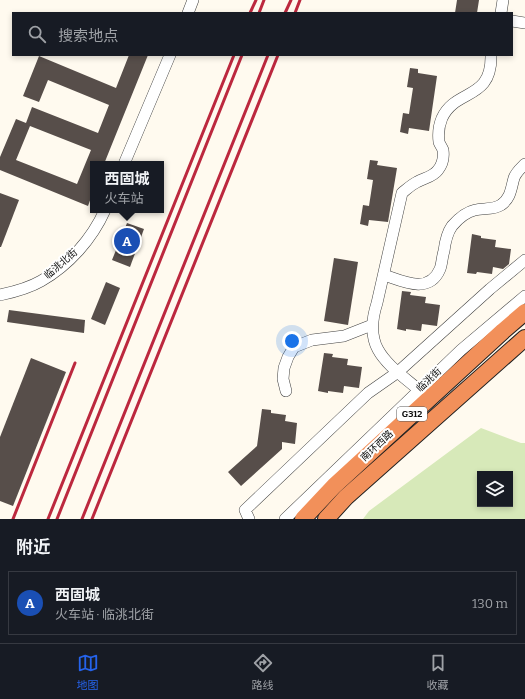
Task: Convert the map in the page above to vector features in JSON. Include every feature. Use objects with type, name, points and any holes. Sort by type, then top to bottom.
[{"type":"highway","name":"南环西路","points":[[303,519],[334,486],[525,312]]},
{"type":"highway","name":"南环西路","points":[[326,519],[346,497],[525,338]]},
{"type":"street","points":[[188,12],[193,0]]},
{"type":"street","points":[[501,12],[502,0]]},
{"type":"street","points":[[513,21],[525,23]]},
{"type":"street","points":[[125,161],[170,56]]},
{"type":"street","points":[[419,390],[383,358],[375,346],[372,331],[372,317],[384,275],[402,193],[416,182],[438,171],[442,164],[443,157],[439,143],[439,130],[442,118],[449,108],[458,100],[470,95],[480,88],[488,77],[492,65],[491,56]]},
{"type":"street","points":[[384,275],[415,285],[430,281],[436,276],[440,269],[446,239],[452,226],[461,216],[474,210],[495,207],[501,204],[511,194],[515,177],[519,169],[525,164]]},
{"type":"street","name":"临洮北街","points":[[0,295],[22,289],[41,281],[58,269],[74,255],[89,237],[104,213]]},
{"type":"street","points":[[249,519],[245,510],[368,393],[398,372],[490,289],[525,260]]},
{"type":"street","name":"临洮街","points":[[285,519],[461,350],[525,296]]},
{"type":"street","points":[[286,391],[283,379],[284,368],[294,347],[312,340],[344,336],[372,325]]},
{"type":"green space","points":[[481,428],[521,443],[525,443],[525,519],[363,519],[369,511]]},
{"type":"building","points":[[457,0],[479,0],[477,12],[455,12]]},
{"type":"building","points":[[39,56],[116,88],[129,56],[148,56],[105,161],[90,161],[90,200],[88,206],[0,170],[0,157],[16,119],[26,123],[32,107],[98,133],[109,105],[48,80],[39,102],[23,96]],"holes":[[[30,126],[91,150],[77,184],[16,160]]]},
{"type":"building","points":[[410,68],[418,69],[418,73],[437,76],[429,131],[409,128],[408,134],[400,132],[403,113],[409,114],[413,88],[407,87]]},
{"type":"building","points":[[370,160],[378,161],[377,165],[397,168],[388,222],[369,220],[368,226],[360,224],[363,205],[369,206],[373,180],[367,179]]},
{"type":"building","points":[[0,193],[19,200],[1,247],[0,247]]},
{"type":"building","points":[[127,223],[144,229],[130,267],[112,260]]},
{"type":"building","points":[[472,234],[481,236],[481,238],[496,240],[495,247],[511,249],[509,264],[503,269],[493,267],[492,274],[477,272],[476,274],[467,273]]},
{"type":"building","points":[[334,258],[358,262],[348,325],[324,321]]},
{"type":"building","points":[[106,282],[120,288],[105,325],[91,319]]},
{"type":"building","points":[[402,291],[411,292],[410,295],[426,297],[425,303],[440,305],[437,326],[422,324],[421,331],[406,329],[406,331],[397,329]]},
{"type":"building","points":[[9,310],[85,320],[84,333],[7,322]]},
{"type":"building","points":[[324,353],[333,354],[332,357],[348,359],[347,365],[362,367],[359,388],[344,386],[343,393],[318,391]]},
{"type":"building","points":[[31,358],[66,372],[13,506],[0,501],[0,437]]},
{"type":"building","points":[[262,409],[271,410],[271,413],[286,415],[285,421],[297,423],[295,444],[282,442],[282,449],[241,486],[228,472],[257,446]]},
{"type":"railway","points":[[250,12],[256,0]]},
{"type":"railway","points":[[259,12],[264,0]]},
{"type":"railway","points":[[285,12],[291,0]]},
{"type":"railway","points":[[295,12],[300,0]]},
{"type":"railway","points":[[48,519],[234,56]]},
{"type":"railway","points":[[57,519],[242,56]]},
{"type":"railway","points":[[82,519],[268,56]]},
{"type":"railway","points":[[92,519],[278,56]]},
{"type":"railway","points":[[13,519],[75,363]]},
{"type":"place","name":"西固城","points":[[127,241]]}]
